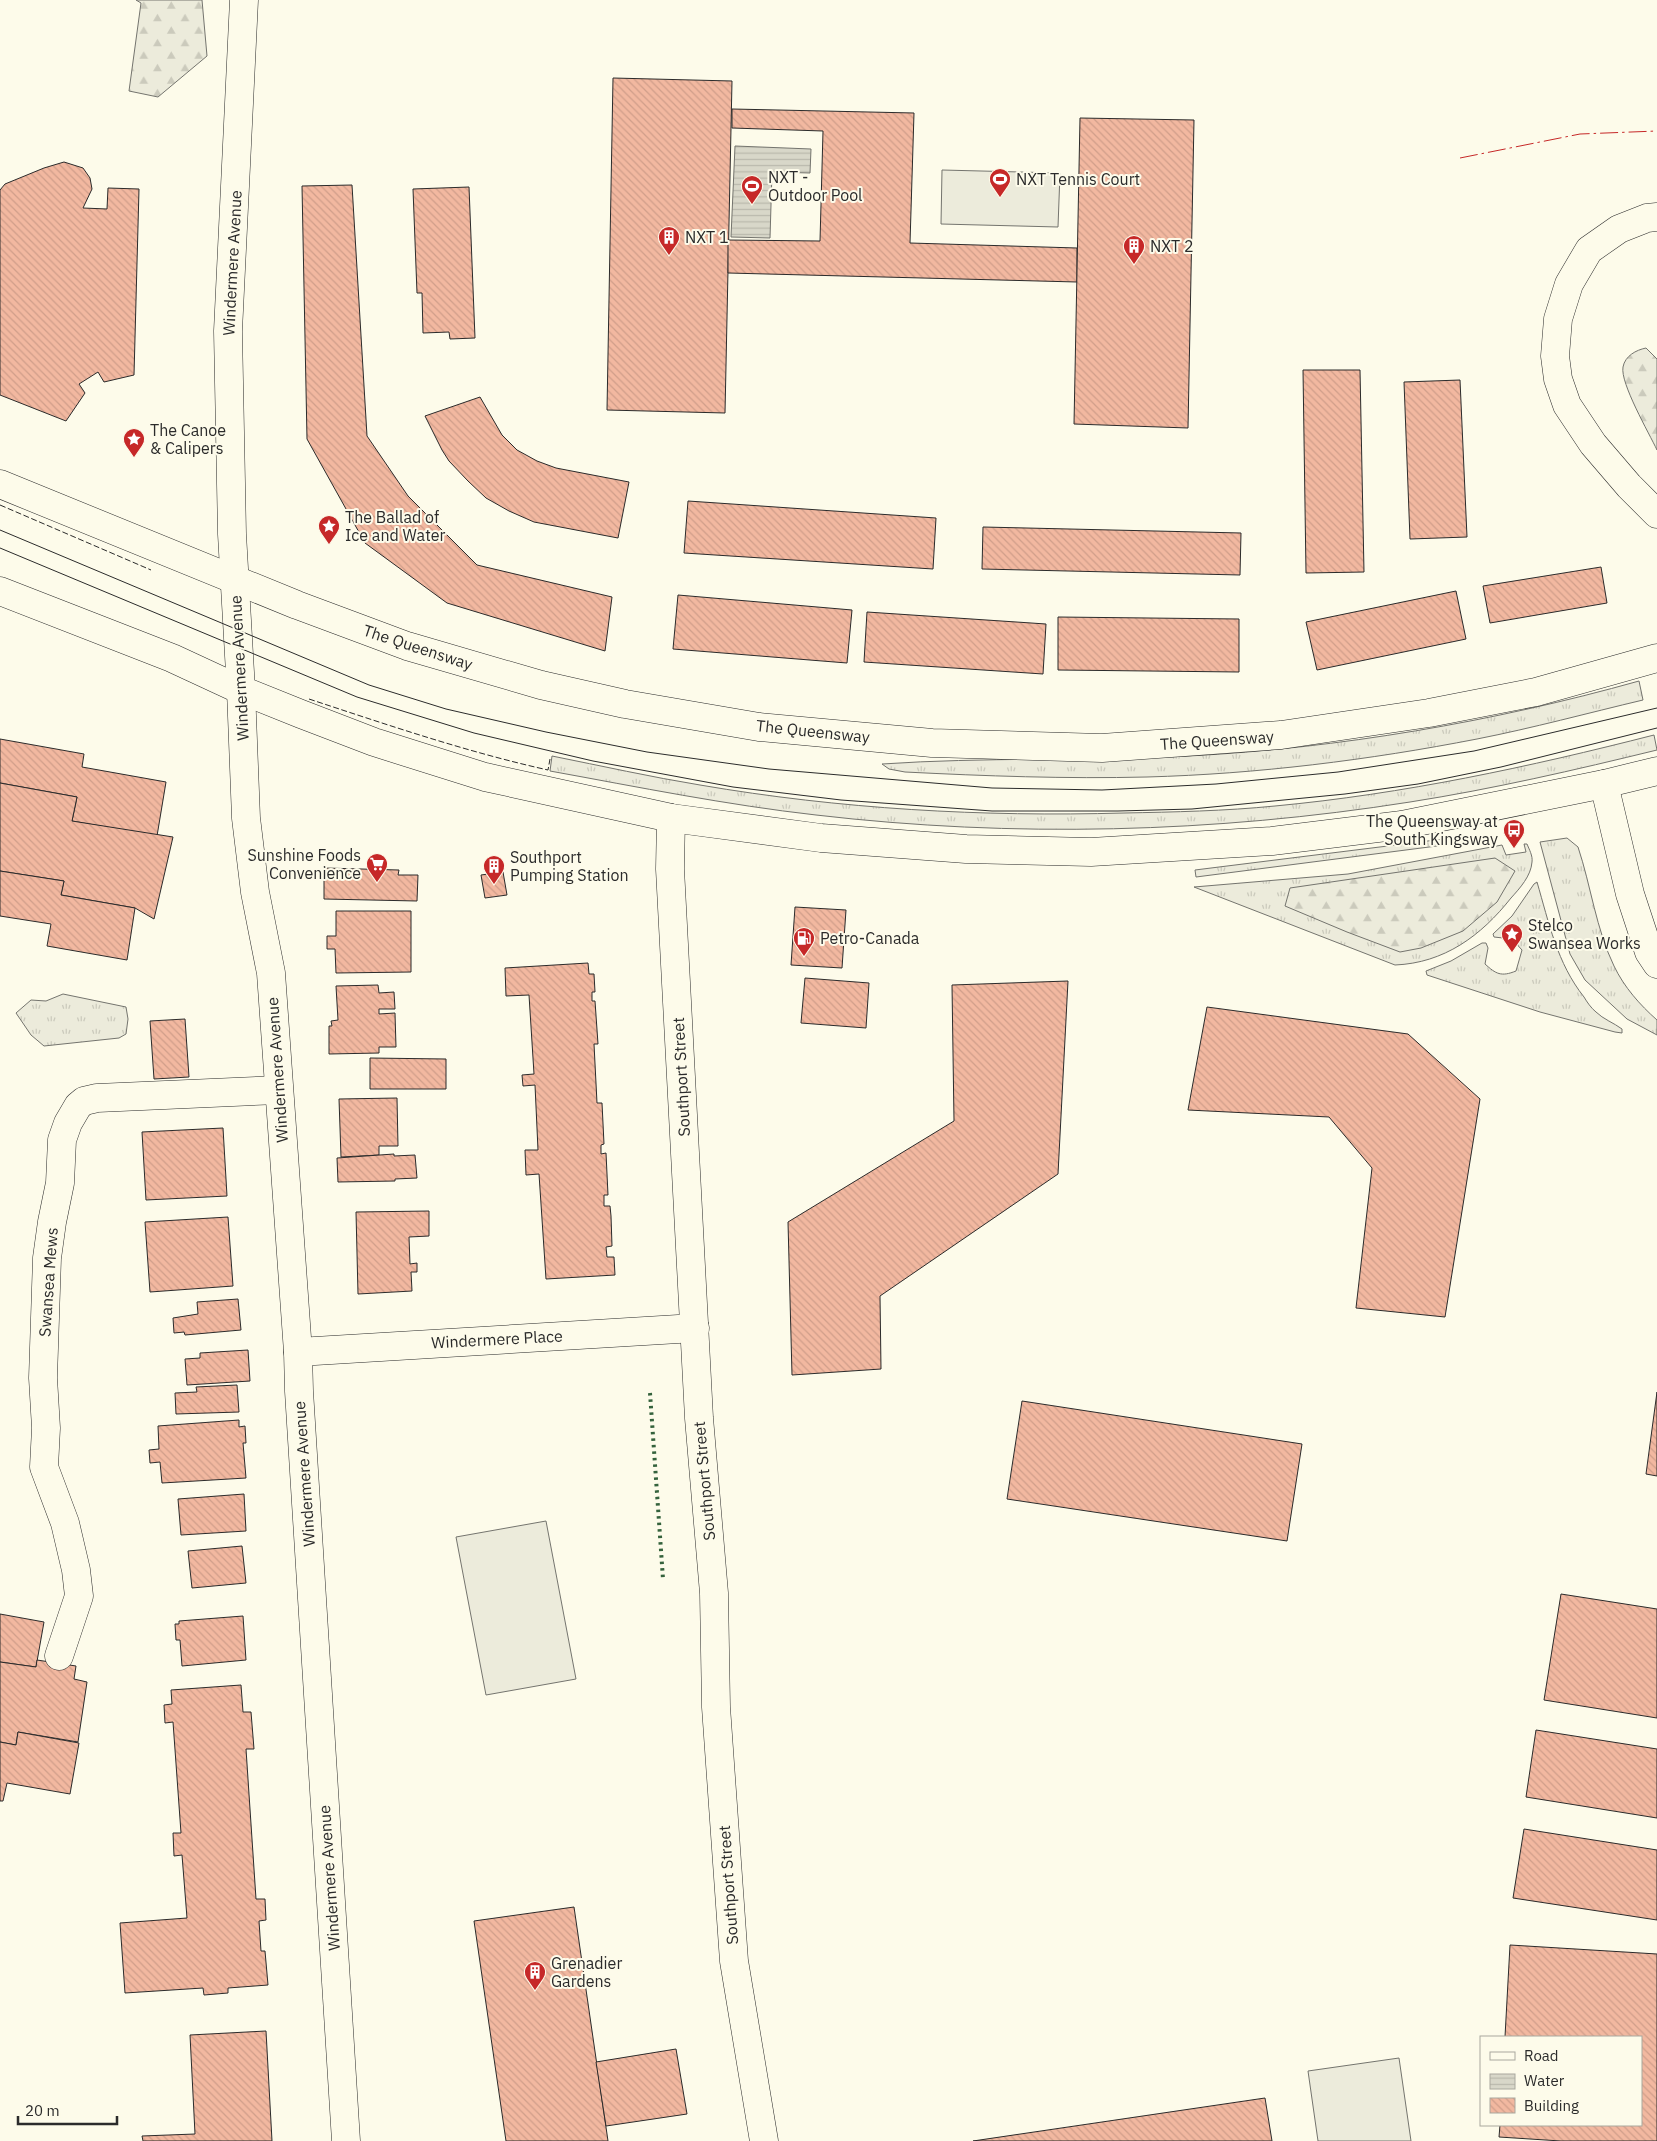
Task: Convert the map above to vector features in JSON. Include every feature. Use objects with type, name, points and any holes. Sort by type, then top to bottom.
[{"type":"street","name":"Windermere Avenue","points":[[244,0],[228,331],[234,578],[246,818],[255,892],[271,972],[298,1352],[346,2141]]},
{"type":"street","points":[[1657,217],[1647,218],[1619,229],[1589,250],[1569,284],[1558,319],[1555,356],[1558,379],[1567,405],[1593,444],[1629,486],[1657,514]]},
{"type":"street","name":"The Queensway","points":[[0,484],[297,604],[407,646],[550,687],[626,704],[759,727],[932,742],[1102,748],[1281,735],[1429,713],[1526,694],[1657,658]]},
{"type":"street","points":[[0,590],[172,658],[241,690],[374,742],[485,778],[671,818],[821,838],[966,849],[1091,852],[1272,842],[1402,825],[1604,784],[1657,771]]},
{"type":"street","points":[[1604,784],[1630,894],[1650,952],[1657,964]]},
{"type":"street","name":"Southport Street","points":[[671,818],[670,868],[699,1418],[714,1593],[716,1707],[734,1961],[764,2141]]},
{"type":"street","name":"Swansea Mews","points":[[59,1656],[79,1596],[76,1570],[65,1523],[44,1467],[46,1428],[43,1378],[47,1258],[60,1183],[62,1140],[68,1122],[78,1106],[84,1101],[97,1098],[278,1090]]},
{"type":"street","name":"Windermere Place","points":[[298,1352],[695,1328]]},
{"type":"green space","points":[[136,0],[202,0],[207,56],[158,97],[129,91],[141,3]]},
{"type":"green space","name":"NXT Tennis Court","points":[[942,170],[1060,173],[1058,227],[941,224]]},
{"type":"green space","points":[[1646,348],[1657,359],[1657,450],[1630,396],[1623,374],[1626,360],[1638,350]]},
{"type":"green space","points":[[1639,681],[1643,700],[1477,739],[1313,765],[1230,773],[1086,778],[905,772],[889,769],[882,764],[1189,756],[1302,747],[1359,740],[1472,721],[1584,696]]},
{"type":"green space","points":[[1654,735],[1657,750],[1534,779],[1441,797],[1262,820],[1188,826],[1113,829],[964,827],[816,815],[716,801],[550,771],[552,756],[700,785],[753,793],[911,810],[1018,814],[1181,812],[1323,801],[1418,787],[1560,758]]},
{"type":"green space","points":[[1468,836],[1468,842],[1196,877],[1195,870]]},
{"type":"green space","points":[[1567,838],[1578,847],[1598,922],[1614,966],[1633,995],[1657,1020],[1657,1035],[1627,1019],[1585,980],[1570,954],[1540,842]]},
{"type":"green space","points":[[1524,844],[1527,844],[1532,857],[1530,872],[1499,912],[1460,945],[1430,959],[1413,963],[1395,965],[1194,887],[1348,874],[1502,845],[1506,855],[1526,852]]},
{"type":"green space","points":[[1495,858],[1515,871],[1497,902],[1463,931],[1421,948],[1400,952],[1285,906],[1290,888]]},
{"type":"green space","points":[[1537,882],[1555,942],[1567,970],[1591,1007],[1602,1017],[1622,1029],[1622,1033],[1540,1012],[1427,975],[1426,971],[1451,961],[1482,943],[1486,943],[1488,948],[1485,964],[1499,974],[1516,971],[1522,950],[1512,939],[1494,937],[1493,934],[1512,916]]},
{"type":"green space","points":[[63,994],[126,1007],[128,1019],[126,1034],[119,1038],[44,1046],[31,1035],[16,1013],[31,1000],[46,1001]]},
{"type":"green space","points":[[546,1521],[576,1679],[486,1695],[456,1537]]},
{"type":"green space","points":[[1399,2058],[1411,2141],[1318,2141],[1308,2071]]},
{"type":"water","name":"NXT - Outdoor Pool","points":[[735,146],[811,149],[810,173],[772,172],[770,238],[731,237]]},
{"type":"building","name":"NXT 1","points":[[613,78],[732,81],[725,413],[607,410]]},
{"type":"building","points":[[732,109],[914,113],[910,243],[1077,248],[1077,282],[728,273],[728,240],[820,241],[823,131],[732,128]]},
{"type":"building","name":"NXT 2","points":[[1080,118],[1194,120],[1188,428],[1074,424]]},
{"type":"building","points":[[64,162],[83,168],[90,178],[92,189],[83,208],[107,209],[108,188],[139,189],[134,375],[104,382],[98,372],[79,384],[85,393],[66,421],[0,395],[0,190],[5,184]]},
{"type":"building","points":[[352,185],[367,436],[408,496],[477,565],[612,597],[605,651],[447,603],[365,543],[307,439],[302,186]]},
{"type":"building","points":[[469,187],[475,338],[450,339],[449,332],[423,333],[422,293],[417,293],[413,189]]},
{"type":"building","points":[[1303,370],[1360,370],[1364,572],[1306,573]]},
{"type":"building","points":[[1460,380],[1467,537],[1410,539],[1404,382]]},
{"type":"building","points":[[480,397],[502,435],[517,450],[537,461],[556,468],[629,482],[618,538],[534,522],[486,498],[468,481],[449,461],[425,416]]},
{"type":"building","points":[[688,501],[936,518],[933,569],[684,553]]},
{"type":"building","points":[[983,527],[1241,533],[1240,575],[982,569]]},
{"type":"building","points":[[1601,567],[1607,603],[1490,623],[1483,586]]},
{"type":"building","points":[[1456,591],[1466,639],[1317,670],[1306,622]]},
{"type":"building","points":[[678,595],[852,610],[847,663],[673,649]]},
{"type":"building","points":[[867,612],[1046,624],[1043,674],[864,662]]},
{"type":"building","points":[[1058,617],[1239,619],[1239,672],[1058,670]]},
{"type":"building","points":[[0,739],[84,754],[82,767],[166,782],[157,836],[72,821],[77,797],[0,783]]},
{"type":"building","points":[[0,783],[77,797],[72,821],[173,837],[154,919],[135,908],[61,895],[64,881],[0,871]]},
{"type":"building","points":[[324,868],[399,870],[398,875],[418,875],[417,901],[324,899]]},
{"type":"building","points":[[0,871],[64,881],[61,895],[135,908],[127,960],[47,946],[51,924],[0,916]]},
{"type":"building","name":"Southport Pumping Station","points":[[503,872],[507,895],[485,898],[481,875]]},
{"type":"building","points":[[795,907],[846,910],[842,968],[791,965]]},
{"type":"building","points":[[336,911],[411,911],[411,972],[336,973],[335,949],[327,949],[327,936],[336,936]]},
{"type":"building","points":[[588,963],[589,974],[594,974],[595,992],[592,992],[592,1001],[595,1001],[598,1044],[594,1044],[597,1103],[602,1103],[604,1144],[601,1145],[601,1154],[606,1153],[608,1195],[604,1195],[604,1206],[610,1206],[611,1216],[612,1246],[606,1247],[607,1257],[614,1257],[615,1275],[546,1279],[539,1174],[526,1175],[525,1150],[538,1150],[535,1085],[523,1086],[522,1075],[534,1074],[529,995],[506,996],[505,968]]},
{"type":"building","points":[[805,978],[869,983],[866,1028],[801,1023]]},
{"type":"building","points":[[1068,981],[1058,1174],[880,1296],[881,1369],[792,1375],[788,1222],[954,1121],[952,985]]},
{"type":"building","points":[[378,985],[379,993],[394,992],[395,1009],[379,1009],[379,1014],[395,1013],[396,1047],[379,1047],[379,1053],[329,1054],[329,1026],[332,1026],[331,1021],[338,1020],[336,986]]},
{"type":"building","points":[[1207,1007],[1408,1034],[1480,1099],[1445,1317],[1356,1308],[1372,1168],[1329,1117],[1188,1110]]},
{"type":"building","points":[[185,1019],[189,1077],[154,1079],[150,1021]]},
{"type":"building","points":[[370,1058],[446,1059],[446,1089],[370,1089]]},
{"type":"building","points":[[397,1098],[398,1146],[379,1146],[379,1155],[341,1157],[339,1099]]},
{"type":"building","points":[[223,1128],[227,1196],[146,1200],[142,1132]]},
{"type":"building","points":[[394,1154],[394,1156],[415,1155],[417,1178],[395,1179],[395,1181],[338,1182],[337,1158]]},
{"type":"building","points":[[429,1211],[429,1236],[409,1237],[410,1264],[417,1263],[417,1272],[411,1272],[412,1291],[358,1294],[356,1212]]},
{"type":"building","points":[[228,1217],[233,1286],[150,1292],[145,1222]]},
{"type":"building","points":[[238,1299],[241,1330],[185,1335],[184,1332],[174,1333],[173,1318],[198,1314],[197,1302]]},
{"type":"building","points":[[248,1350],[250,1381],[187,1385],[185,1359],[200,1358],[200,1353]]},
{"type":"building","points":[[237,1385],[239,1412],[176,1414],[175,1393],[197,1392],[196,1387]]},
{"type":"building","points":[[1657,1392],[1657,1476],[1646,1474]]},
{"type":"building","points":[[1022,1401],[1302,1444],[1287,1541],[1007,1499]]},
{"type":"building","points":[[239,1420],[239,1427],[245,1426],[246,1443],[243,1443],[246,1478],[162,1483],[160,1462],[150,1463],[149,1450],[159,1449],[158,1426]]},
{"type":"building","points":[[244,1494],[246,1531],[181,1535],[178,1499]]},
{"type":"building","points":[[242,1546],[246,1583],[192,1588],[188,1551]]},
{"type":"building","points":[[1561,1594],[1657,1609],[1657,1718],[1544,1700]]},
{"type":"building","points":[[0,1614],[44,1622],[36,1667],[0,1662]]},
{"type":"building","points":[[243,1616],[246,1660],[182,1666],[180,1640],[176,1640],[175,1624],[179,1624],[179,1621]]},
{"type":"building","points":[[37,1660],[76,1666],[74,1679],[87,1682],[78,1742],[18,1732],[16,1745],[0,1742],[0,1662],[36,1667]]},
{"type":"building","points":[[241,1685],[243,1712],[251,1712],[254,1749],[246,1749],[256,1899],[265,1899],[266,1920],[259,1921],[261,1951],[265,1951],[268,1985],[228,1988],[228,1993],[204,1995],[203,1988],[125,1993],[120,1923],[187,1918],[182,1855],[174,1856],[173,1833],[181,1833],[173,1722],[165,1723],[164,1705],[172,1704],[171,1690]]},
{"type":"building","points":[[1536,1730],[1657,1749],[1657,1818],[1526,1797]]},
{"type":"building","points":[[18,1732],[79,1743],[70,1794],[7,1783],[3,1801],[0,1801],[0,1742],[16,1745]]},
{"type":"building","points":[[1524,1829],[1657,1850],[1657,1920],[1513,1898]]},
{"type":"building","name":"Grenadier Gardens","points":[[574,1907],[608,2141],[506,2141],[474,1921]]},
{"type":"building","points":[[1510,1945],[1657,1954],[1657,2141],[1561,2141],[1499,2137],[1500,2126],[1642,2126],[1642,2036],[1505,2036]]},
{"type":"building","points":[[266,2031],[272,2141],[143,2141],[142,2136],[195,2134],[190,2035]]},
{"type":"building","points":[[676,2049],[687,2114],[606,2126],[596,2062]]},
{"type":"building","points":[[1265,2098],[1272,2141],[973,2141]]},
{"type":"tram line","points":[[0,530],[369,685],[446,709],[546,732],[647,752],[769,769],[992,788],[1102,790],[1216,784],[1338,772],[1474,751],[1657,708]]},
{"type":"tram line","points":[[0,548],[357,697],[474,733],[593,761],[733,787],[841,800],[992,811],[1192,809],[1345,794],[1418,784],[1501,767],[1657,728]]},
{"type":"hedge","points":[[650,1393],[663,1579]]},
{"type":"fence","points":[[0,505],[151,570]]},
{"type":"fence","points":[[309,699],[428,738],[518,763],[548,770],[550,759]]},
{"type":"power","points":[[1460,158],[1580,134],[1657,131]]},
{"type":"place","name":"NXT Tennis Court","points":[[1000,198]]},
{"type":"place","name":"NXT - Outdoor Pool","points":[[752,205]]},
{"type":"place","name":"NXT 1","points":[[669,256]]},
{"type":"place","name":"NXT 2","points":[[1134,265]]},
{"type":"place","name":"The Canoe & Calipers","points":[[134,458]]},
{"type":"place","name":"The Ballad of Ice and Water","points":[[329,545]]},
{"type":"place","name":"The Queensway at South Kingsway","points":[[1514,849]]},
{"type":"place","name":"Sunshine Foods Convenience","points":[[377,883]]},
{"type":"place","name":"Southport Pumping Station","points":[[494,885]]},
{"type":"place","name":"Stelco Swansea Works","points":[[1512,953]]},
{"type":"place","name":"Petro-Canada","points":[[804,957]]},
{"type":"place","name":"Grenadier Gardens","points":[[535,1991]]}]
